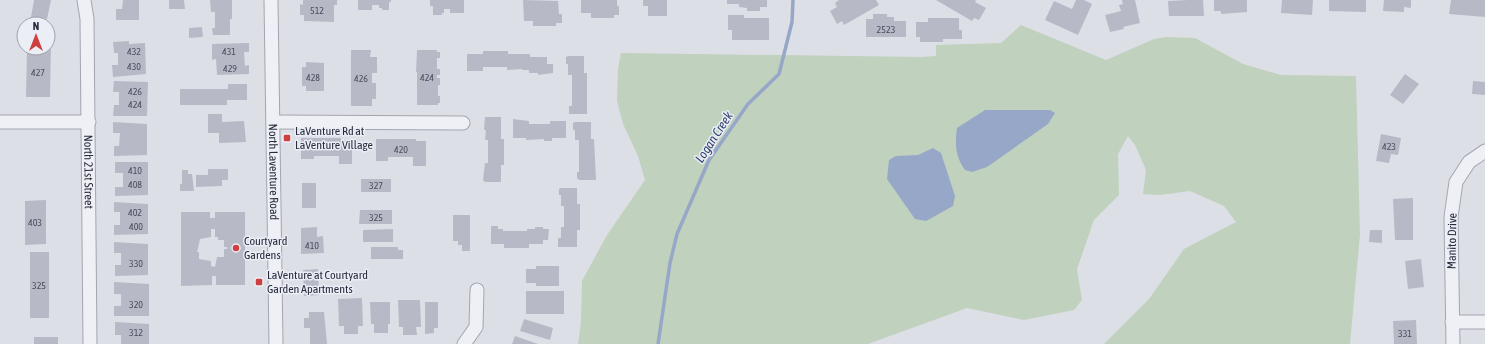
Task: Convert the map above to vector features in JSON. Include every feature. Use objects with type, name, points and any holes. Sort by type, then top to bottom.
[{"type":"street","name":"North 21st Street","points":[[84,0],[87,19],[89,122],[90,344]]},
{"type":"street","name":"North Laventure Road","points":[[271,0],[274,122],[276,344]]},
{"type":"street","points":[[0,122],[89,122]]},
{"type":"street","points":[[274,122],[463,123]]},
{"type":"street","name":"Manito Drive","points":[[1453,344],[1451,217],[1456,182],[1469,162],[1485,150]]},
{"type":"street","points":[[464,344],[476,327],[478,290]]},
{"type":"street","points":[[1452,322],[1485,322]]},
{"type":"green space","points":[[1021,25],[1106,60],[1154,39],[1166,37],[1195,38],[1243,64],[1281,75],[1356,76],[1360,235],[1350,344],[1104,344],[1149,299],[1184,249],[1236,222],[1224,206],[1190,191],[1160,195],[1143,194],[1146,170],[1135,145],[1128,136],[1118,154],[1119,195],[1094,220],[1077,269],[1082,300],[1074,310],[1024,320],[967,308],[868,344],[578,344],[581,322],[582,281],[607,235],[645,180],[638,156],[623,124],[617,101],[618,69],[621,53],[922,57],[936,56],[936,45],[1001,43]]},
{"type":"water","points":[[985,110],[1050,110],[1055,113],[1048,124],[987,167],[972,172],[965,170],[959,160],[956,145],[957,128]]},
{"type":"water","points":[[933,148],[941,153],[955,196],[953,206],[926,221],[915,219],[887,179],[889,160],[896,156],[918,155]]},
{"type":"building","points":[[34,0],[51,0],[48,16],[31,16]]},
{"type":"building","points":[[123,0],[139,0],[139,20],[116,20],[116,9],[122,9]]},
{"type":"building","points":[[169,0],[184,0],[185,9],[169,9]]},
{"type":"building","points":[[210,0],[232,0],[230,35],[213,35],[212,28],[215,28],[215,12],[211,12]]},
{"type":"building","points":[[303,0],[337,0],[337,5],[334,5],[334,22],[304,21],[304,15],[300,15],[300,4],[303,5]]},
{"type":"building","points":[[358,0],[391,0],[391,2],[389,2],[389,10],[382,10],[382,8],[379,8],[379,5],[372,5],[372,10],[358,10]]},
{"type":"building","points":[[430,0],[464,0],[464,13],[450,13],[450,9],[444,9],[444,13],[442,13],[442,15],[433,15],[433,6],[430,6]]},
{"type":"building","points":[[523,0],[558,1],[559,14],[562,14],[562,23],[556,23],[556,26],[533,26],[533,21],[524,21]]},
{"type":"building","points":[[581,0],[617,0],[619,15],[614,15],[614,18],[591,18],[591,13],[581,13]]},
{"type":"building","points":[[643,0],[667,0],[667,16],[648,16],[648,6],[643,6]]},
{"type":"building","points":[[727,0],[767,0],[767,7],[760,7],[760,11],[747,11],[747,8],[739,7],[739,4],[727,4]]},
{"type":"building","points":[[839,0],[876,0],[879,5],[844,25],[842,21],[837,24],[830,11],[837,7],[835,3]]},
{"type":"building","points":[[936,0],[976,0],[975,2],[986,8],[979,20],[974,18],[972,21]]},
{"type":"building","points":[[1076,0],[1084,0],[1092,4],[1078,35],[1045,20],[1054,1],[1072,9]]},
{"type":"building","points":[[1122,0],[1135,0],[1140,23],[1110,32],[1105,15],[1121,11],[1119,5],[1123,4]]},
{"type":"building","points":[[1203,0],[1204,16],[1169,16],[1168,1]]},
{"type":"building","points":[[1214,0],[1247,0],[1247,12],[1221,14],[1221,11],[1214,11]]},
{"type":"building","points":[[1282,0],[1313,0],[1312,15],[1281,13]]},
{"type":"building","points":[[1329,0],[1366,0],[1366,12],[1329,11]]},
{"type":"building","points":[[1384,0],[1411,0],[1411,8],[1404,7],[1404,12],[1383,11]]},
{"type":"building","points":[[1451,0],[1485,0],[1485,17],[1449,14]]},
{"type":"building","points":[[873,14],[887,14],[887,17],[894,17],[894,21],[906,21],[906,37],[866,37],[866,19],[873,19]]},
{"type":"building","points":[[728,15],[744,15],[744,18],[769,18],[769,40],[732,40],[732,30],[728,30]]},
{"type":"building","points":[[928,18],[959,18],[959,30],[962,30],[962,39],[943,39],[943,42],[920,42],[920,37],[916,37],[916,22],[928,22]]},
{"type":"building","points":[[202,27],[203,37],[189,38],[189,28]]},
{"type":"building","points":[[129,41],[129,44],[145,43],[146,74],[113,77],[112,65],[118,65],[118,53],[114,53],[113,42]]},
{"type":"building","points":[[249,43],[249,52],[244,52],[245,66],[249,65],[249,74],[217,75],[216,59],[212,60],[212,44]]},
{"type":"building","points":[[351,50],[371,50],[370,57],[377,57],[377,73],[372,73],[372,83],[376,83],[376,99],[372,99],[372,106],[351,106]]},
{"type":"building","points":[[417,50],[437,50],[437,52],[440,52],[440,58],[437,58],[437,69],[440,69],[440,75],[437,75],[437,78],[440,78],[440,85],[438,85],[438,96],[440,96],[440,103],[438,103],[438,105],[417,105]]},
{"type":"building","points":[[483,51],[508,51],[508,54],[530,54],[530,57],[547,57],[547,64],[553,64],[553,73],[538,75],[538,73],[529,73],[529,70],[507,70],[507,67],[483,67],[483,71],[467,71],[467,54],[483,54]]},
{"type":"building","points":[[27,56],[51,56],[50,97],[26,97]]},
{"type":"building","points":[[584,56],[584,73],[587,73],[587,114],[569,114],[569,106],[572,106],[572,75],[568,75],[568,64],[566,64],[566,57]]},
{"type":"building","points":[[306,62],[324,63],[324,91],[306,91],[306,86],[302,86],[302,67],[306,67]]},
{"type":"building","points":[[1405,74],[1419,84],[1403,104],[1390,95]]},
{"type":"building","points":[[114,81],[148,82],[147,116],[113,116],[114,105],[119,105],[119,92],[113,92]]},
{"type":"building","points":[[1473,81],[1485,82],[1485,95],[1472,94]]},
{"type":"building","points":[[228,84],[247,84],[247,100],[227,100],[227,105],[180,105],[180,89],[228,89]]},
{"type":"building","points":[[208,114],[222,114],[222,122],[244,121],[246,142],[219,143],[219,133],[208,133]]},
{"type":"building","points":[[485,117],[501,117],[501,139],[504,139],[504,165],[501,165],[501,182],[485,182],[483,180],[485,163],[488,163],[488,140],[485,140],[486,130],[484,130]]},
{"type":"building","points":[[513,119],[529,121],[529,124],[550,124],[550,121],[566,121],[566,138],[552,138],[552,141],[544,141],[544,139],[526,140],[526,138],[513,138]]},
{"type":"building","points":[[113,122],[147,124],[147,155],[114,156],[114,146],[119,146],[120,133],[113,133]]},
{"type":"building","points":[[591,122],[591,139],[594,139],[596,180],[579,180],[577,178],[577,172],[579,172],[579,140],[575,140],[573,123]]},
{"type":"building","points":[[1381,134],[1401,138],[1398,155],[1391,154],[1389,163],[1376,161]]},
{"type":"building","points":[[301,138],[341,138],[341,140],[352,140],[352,164],[339,164],[339,156],[314,156],[314,159],[301,159]]},
{"type":"building","points":[[376,139],[416,139],[416,141],[426,141],[426,166],[413,166],[413,157],[388,157],[388,161],[376,161]]},
{"type":"building","points":[[115,162],[148,162],[148,195],[115,196],[115,187],[123,187],[123,173],[115,173]]},
{"type":"building","points":[[208,169],[228,169],[228,180],[222,180],[222,186],[196,187],[196,175],[208,175]]},
{"type":"building","points":[[182,170],[188,170],[188,174],[192,174],[194,191],[180,191],[180,184],[182,184]]},
{"type":"building","points":[[361,179],[391,179],[391,192],[361,192]]},
{"type":"building","points":[[302,183],[316,183],[316,208],[302,208]]},
{"type":"building","points":[[577,188],[577,204],[580,204],[580,230],[577,230],[577,247],[558,247],[558,238],[561,238],[561,227],[564,227],[564,206],[561,206],[561,195],[559,195],[559,189]]},
{"type":"building","points":[[1413,198],[1413,240],[1395,240],[1393,199]]},
{"type":"building","points":[[46,200],[46,244],[25,245],[25,201]]},
{"type":"building","points":[[114,202],[148,204],[148,234],[114,235],[114,225],[120,225],[120,212],[114,212]]},
{"type":"building","points":[[360,210],[392,210],[392,224],[359,224]]},
{"type":"building","name":"Courtyard Gardens","points":[[181,212],[210,212],[210,218],[215,218],[215,212],[245,212],[245,285],[216,285],[216,276],[212,276],[212,285],[181,286]],"holes":[[[211,229],[215,229],[215,237],[218,237],[218,240],[224,240],[224,247],[227,247],[227,249],[224,249],[224,257],[217,257],[215,267],[211,266],[211,261],[199,259],[199,252],[197,252],[200,239],[211,237]]]},
{"type":"building","points":[[453,215],[470,215],[470,251],[462,251],[462,245],[458,245],[458,241],[453,241]]},
{"type":"building","points":[[491,226],[498,226],[498,229],[503,229],[503,231],[527,231],[527,229],[535,229],[535,227],[543,227],[543,229],[549,229],[548,240],[543,240],[543,244],[529,244],[529,248],[504,248],[504,244],[491,244]]},
{"type":"building","points":[[317,227],[317,237],[323,236],[324,253],[301,254],[301,228]]},
{"type":"building","points":[[393,229],[393,242],[363,242],[363,230]]},
{"type":"building","points":[[1370,230],[1382,230],[1382,243],[1369,242]]},
{"type":"building","points":[[114,242],[148,244],[148,275],[115,276],[115,265],[121,265],[121,253],[114,253]]},
{"type":"building","points":[[371,247],[398,247],[398,250],[403,250],[403,259],[371,259]]},
{"type":"building","points":[[30,252],[49,252],[49,318],[30,318]]},
{"type":"building","points":[[1421,259],[1424,287],[1408,289],[1405,261]]},
{"type":"building","points":[[536,266],[559,266],[559,286],[536,286],[536,283],[526,283],[526,269],[536,269]]},
{"type":"building","points":[[318,269],[319,295],[304,296],[303,270]]},
{"type":"building","points":[[114,282],[149,284],[149,316],[114,316],[114,306],[121,306],[121,294],[114,294]]},
{"type":"building","points":[[526,291],[564,291],[564,314],[526,314]]},
{"type":"building","points":[[362,298],[363,326],[358,326],[358,334],[344,334],[344,326],[339,326],[338,299]]},
{"type":"building","points":[[398,300],[420,300],[421,327],[416,327],[417,335],[403,335],[403,327],[399,327]]},
{"type":"building","points":[[370,302],[390,302],[390,324],[388,324],[388,333],[374,333],[374,324],[371,324]]},
{"type":"building","points":[[425,302],[438,302],[438,328],[434,328],[434,333],[425,334]]},
{"type":"building","points":[[309,312],[324,312],[327,344],[310,344],[310,328],[304,328],[304,318],[309,318]]},
{"type":"building","points":[[524,319],[553,328],[550,340],[520,331]]},
{"type":"building","points":[[1416,320],[1417,344],[1394,344],[1393,321]]},
{"type":"building","points":[[115,322],[149,324],[149,344],[121,344],[121,335],[115,335]]},
{"type":"building","points":[[515,336],[538,344],[512,344]]},
{"type":"building","points":[[34,337],[58,337],[58,344],[34,344]]},
{"type":"waterway","name":"Logan Creek","points":[[658,344],[670,263],[677,234],[709,160],[748,104],[779,74],[792,22],[793,0]]},
{"type":"place","name":"LaVenture Rd at LaVenture Village","points":[[287,138]]},
{"type":"place","name":"Courtyard Gardens","points":[[236,248]]},
{"type":"place","name":"LaVenture at Courtyard Garden Apartments","points":[[259,282]]}]
